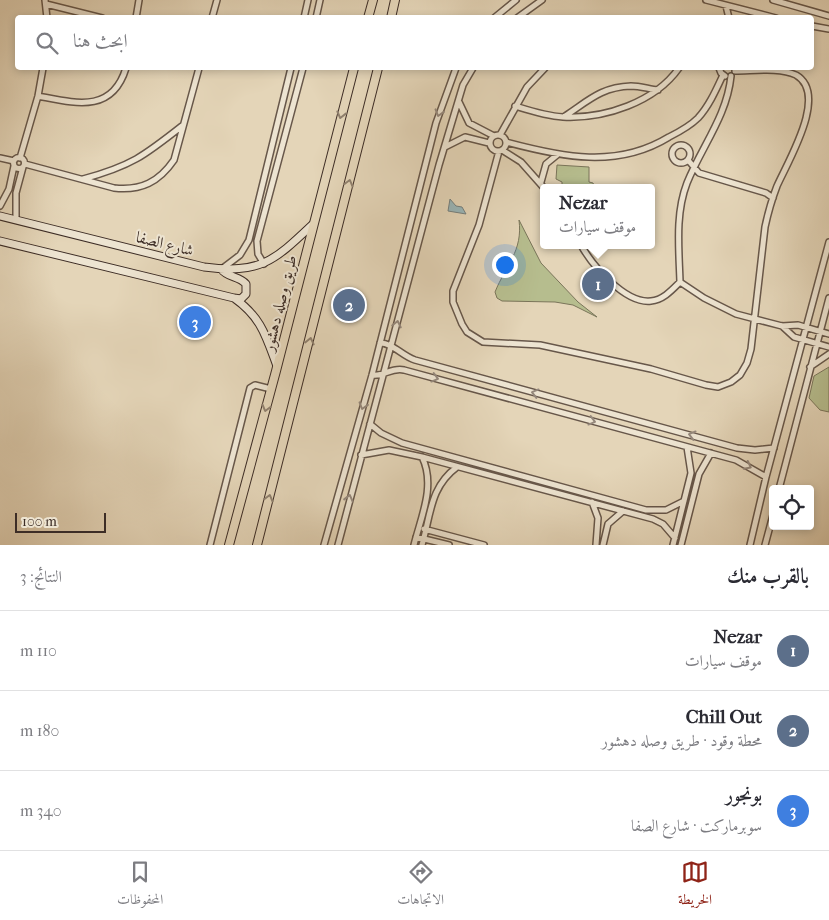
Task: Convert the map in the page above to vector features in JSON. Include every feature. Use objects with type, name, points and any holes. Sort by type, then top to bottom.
[{"type":"main road","points":[[369,15],[373,0]]},
{"type":"main road","points":[[392,15],[395,0]]},
{"type":"main road","name":"طريق وصله دهشور","points":[[229,545],[353,70]]},
{"type":"main road","points":[[257,545],[377,70]]},
{"type":"street","points":[[136,15],[139,0]]},
{"type":"street","points":[[213,15],[217,0]]},
{"type":"street","points":[[305,15],[308,0]]},
{"type":"street","points":[[317,15],[320,0]]},
{"type":"street","points":[[498,15],[516,0]]},
{"type":"street","points":[[521,15],[542,0]]},
{"type":"street","points":[[706,0],[764,15]]},
{"type":"street","points":[[773,0],[829,16]]},
{"type":"street","points":[[47,15],[46,2],[92,15]]},
{"type":"street","points":[[726,6],[728,15]]},
{"type":"street","points":[[814,26],[829,30]]},
{"type":"street","points":[[0,206],[9,189],[14,163],[20,158],[38,96],[43,70]]},
{"type":"street","points":[[38,96],[82,104],[95,102],[116,88],[125,70]]},
{"type":"street","points":[[0,158],[14,163],[18,169],[24,166],[128,189],[142,187],[155,181],[166,172],[174,160],[198,70]]},
{"type":"street","points":[[0,241],[234,298],[241,298],[246,294],[246,284],[240,279],[228,276],[221,269],[243,252],[252,228],[291,70]]},
{"type":"street","points":[[264,264],[257,250],[260,230],[302,70]]},
{"type":"street","points":[[324,545],[372,375],[426,162],[442,106],[455,70]]},
{"type":"street","points":[[338,545],[444,147],[463,85],[472,70]]},
{"type":"street","points":[[489,143],[497,135],[527,87],[543,70]]},
{"type":"street","points":[[515,106],[543,114],[565,117],[620,108],[659,90],[678,70]]},
{"type":"street","points":[[720,70],[723,75]]},
{"type":"street","points":[[458,100],[468,122],[497,135],[506,142],[558,154],[600,159],[641,151],[666,139],[697,118],[706,108],[723,75],[734,71],[773,71],[797,75],[806,82],[812,91],[812,114],[806,132],[773,198],[765,227],[756,320],[747,363],[736,379],[718,387],[650,369],[540,345],[497,344],[475,339],[462,324],[454,302],[453,291],[479,225],[500,151],[506,142]]},
{"type":"street","points":[[584,249],[600,272],[612,283],[637,299],[651,301],[662,298],[680,282],[680,218],[687,183],[722,112],[734,71]]},
{"type":"street","points":[[565,117],[590,97],[607,90],[631,86],[659,90]]},
{"type":"street","points":[[83,179],[117,170],[137,160],[183,126]]},
{"type":"street","points":[[444,147],[464,136],[489,143],[491,148],[520,162],[540,182],[546,164],[558,154]]},
{"type":"street","points":[[666,139],[674,147]]},
{"type":"street","points":[[674,147],[682,145],[687,147],[690,152],[688,160]]},
{"type":"street","points":[[674,147],[672,153],[675,161],[680,163],[688,160]]},
{"type":"street","points":[[16,220],[16,193],[24,166],[20,158]]},
{"type":"street","points":[[688,160],[694,168],[707,176],[766,193],[773,198]]},
{"type":"street","points":[[426,162],[439,166]]},
{"type":"street","name":"شارع الصفا","points":[[0,216],[204,267],[221,269],[243,269],[264,264],[285,252],[312,226]]},
{"type":"street","points":[[252,228],[260,230]]},
{"type":"street","points":[[750,545],[766,477],[829,242]]},
{"type":"street","points":[[680,282],[721,307],[756,320],[782,326],[796,324],[829,334]]},
{"type":"street","points":[[234,298],[248,308],[259,321],[277,366]]},
{"type":"street","points":[[780,485],[816,344],[829,301]]},
{"type":"street","points":[[782,326],[792,336],[829,347]]},
{"type":"street","points":[[380,343],[392,346],[402,355],[415,360],[728,445],[755,450],[774,448]]},
{"type":"street","points":[[810,367],[829,354]]},
{"type":"street","points":[[372,375],[384,374],[394,369],[404,370],[711,453],[744,463],[766,477]]},
{"type":"street","points":[[210,545],[250,388],[255,385],[271,389]]},
{"type":"street","points":[[370,424],[381,433],[402,443],[646,510],[666,510],[684,501]]},
{"type":"street","points":[[673,545],[691,473],[687,447]]},
{"type":"street","points":[[361,455],[389,450],[457,466],[658,521],[675,538]]},
{"type":"street","points":[[681,545],[699,474],[711,453]]},
{"type":"street","points":[[414,545],[429,478],[422,457]]},
{"type":"street","points":[[422,545],[438,485],[457,466]]},
{"type":"street","points":[[592,502],[598,524],[596,545]]},
{"type":"street","points":[[603,545],[608,524],[623,510]]},
{"type":"street","points":[[418,528],[484,545]]},
{"type":"street","points":[[764,545],[769,528]]},
{"type":"street","points":[[416,536],[449,545]]},
{"type":"green space","points":[[557,165],[589,167],[589,182],[593,184],[562,184],[562,182],[556,179]]},
{"type":"green space","points":[[519,220],[541,263],[578,302],[597,317],[573,305],[555,302],[502,301],[497,298],[495,292],[516,249],[520,231]]},
{"type":"green space","points":[[829,367],[829,412],[820,410],[809,398],[814,376]]},
{"type":"water","points":[[450,199],[456,206],[462,207],[466,214],[448,211]]},
{"type":"place","name":"Nezar","points":[[598,284]]},
{"type":"place","name":"Chill Out","points":[[349,305]]},
{"type":"place","name":"بونجور","points":[[195,322]]}]
